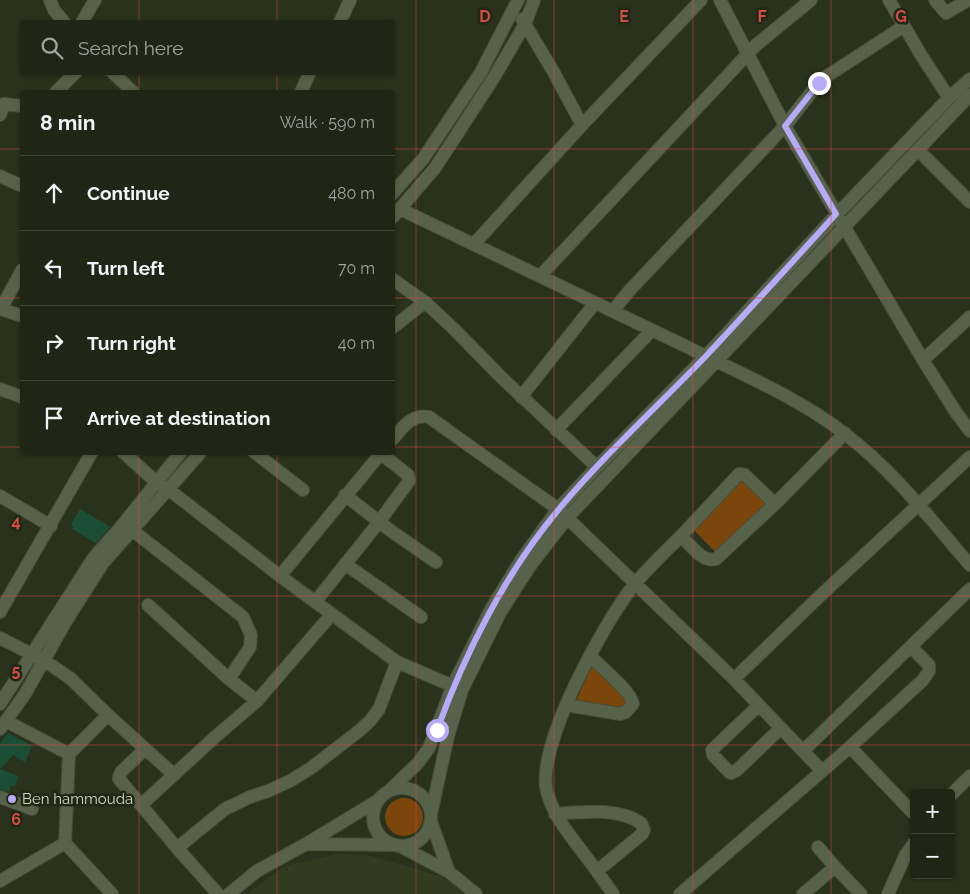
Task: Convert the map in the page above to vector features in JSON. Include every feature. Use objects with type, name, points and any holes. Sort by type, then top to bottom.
[{"type":"street","points":[[50,0],[54,10],[62,20]]},
{"type":"street","points":[[83,20],[95,0]]},
{"type":"street","points":[[341,20],[350,0]]},
{"type":"street","points":[[534,0],[525,24],[494,79],[436,168],[396,213],[474,244],[711,359],[812,411],[845,433],[869,453],[918,505],[970,565]]},
{"type":"street","points":[[474,244],[582,125],[701,0]]},
{"type":"street","points":[[720,0],[785,126],[836,214],[955,411],[970,431]]},
{"type":"street","points":[[540,276],[748,53],[763,38],[812,0]]},
{"type":"street","points":[[889,0],[949,98]]},
{"type":"street","points":[[935,0],[946,12],[968,0]]},
{"type":"street","points":[[515,2],[525,24],[582,125]]},
{"type":"street","points":[[395,191],[423,159],[480,72],[515,2]]},
{"type":"street","points":[[613,311],[629,291],[785,126],[821,80],[904,26]]},
{"type":"street","points":[[58,90],[73,75]]},
{"type":"street","points":[[115,75],[131,90]]},
{"type":"street","points":[[302,90],[309,75]]},
{"type":"street","points":[[229,894],[257,871],[378,801],[418,763],[429,748],[458,688],[500,614],[563,514],[597,467],[711,359],[836,214],[949,98],[970,79]]},
{"type":"street","points":[[563,514],[711,359],[844,226],[970,95]]},
{"type":"street","points":[[1,107],[20,106]]},
{"type":"street","points":[[918,150],[970,202]]},
{"type":"street","points":[[0,176],[20,185]]},
{"type":"street","points":[[20,274],[1,309],[20,315]]},
{"type":"street","points":[[395,281],[425,302],[456,330],[521,397],[597,467]]},
{"type":"street","points":[[395,326],[425,302]]},
{"type":"street","points":[[521,397],[595,303]]},
{"type":"street","points":[[924,360],[970,317]]},
{"type":"street","points":[[556,430],[652,330]]},
{"type":"street","points":[[0,389],[20,396]]},
{"type":"street","points":[[395,436],[408,421],[422,416],[430,417],[563,514],[734,679],[822,771]]},
{"type":"street","points":[[681,536],[705,559],[712,561],[716,559],[775,504],[845,433]]},
{"type":"street","points":[[0,612],[90,455]]},
{"type":"street","points":[[125,455],[156,482],[168,489],[331,615],[397,662],[458,688]]},
{"type":"street","points":[[0,704],[94,557],[120,528],[178,455]]},
{"type":"street","points":[[69,754],[3,725],[25,694],[66,621],[103,563],[198,455]]},
{"type":"street","points":[[258,455],[304,490]]},
{"type":"street","points":[[280,576],[378,455]]},
{"type":"street","points":[[315,602],[379,522],[410,478],[383,455]]},
{"type":"street","points":[[734,679],[822,594],[970,457]]},
{"type":"street","points":[[613,894],[564,828],[555,814],[547,792],[545,777],[549,752],[566,705],[590,656],[621,603],[635,584],[739,474],[745,475],[775,504]]},
{"type":"street","points":[[346,495],[379,522],[436,562]]},
{"type":"street","points":[[0,496],[51,526]]},
{"type":"street","points":[[132,530],[243,617],[251,635],[250,647],[229,678]]},
{"type":"street","points":[[345,564],[421,617]]},
{"type":"street","points":[[803,751],[970,589]]},
{"type":"street","points":[[148,605],[257,701]]},
{"type":"street","points":[[140,805],[257,701],[331,615]]},
{"type":"street","points":[[0,638],[45,661],[70,678],[174,774]]},
{"type":"street","points":[[680,894],[850,747],[927,676],[930,671],[929,666],[911,647]]},
{"type":"street","points":[[566,705],[620,714],[626,712],[633,704],[625,691],[590,656]]},
{"type":"street","points":[[177,848],[225,810],[290,781],[311,768],[359,731],[379,709],[397,662]]},
{"type":"street","points":[[306,844],[407,846],[420,840],[429,828],[458,688]]},
{"type":"street","points":[[759,705],[712,750],[729,772],[732,773],[736,770],[781,728]]},
{"type":"street","points":[[108,715],[69,754],[65,843],[112,894]]},
{"type":"street","points":[[850,747],[910,810]]},
{"type":"street","points":[[145,749],[119,777],[140,805],[218,894]]},
{"type":"street","points":[[955,791],[970,776]]},
{"type":"street","points":[[389,791],[397,788],[412,790],[425,799],[449,872]]},
{"type":"street","points":[[0,796],[32,809]]},
{"type":"street","points":[[378,801],[373,810],[374,826],[382,839],[449,872],[476,894]]},
{"type":"street","points":[[555,814],[597,812],[626,815],[641,823],[644,830],[638,838],[597,871]]},
{"type":"street","points":[[0,881],[65,843]]},
{"type":"street","points":[[818,847],[861,894]]},
{"type":"street","points":[[888,894],[910,849]]},
{"type":"street","points":[[803,894],[835,867]]},
{"type":"shaded area","points":[[746,472],[778,500],[719,556],[692,528]]},
{"type":"shaded area","points":[[593,663],[634,700],[624,712],[575,703]]},
{"type":"shaded area","points":[[404,798],[418,803],[423,817],[418,831],[404,836],[390,831],[385,817],[390,803]]},
{"type":"shaded area","points":[[338,854],[367,855],[443,877],[465,894],[247,894],[285,866]]},
{"type":"building","points":[[80,509],[110,527],[96,543],[72,529],[71,525]]},
{"type":"building","points":[[8,733],[32,746],[25,762],[13,755],[0,769],[0,744]]},
{"type":"building","points":[[0,769],[18,776],[14,787],[11,785],[9,792],[0,789]]},
{"type":"place","name":"Ben hammouda","points":[[12,799]]},
{"type":"route","points":[[437,730],[453,685],[491,609],[522,560],[558,510],[597,467],[706,356],[836,214],[785,126],[819,83]]}]
